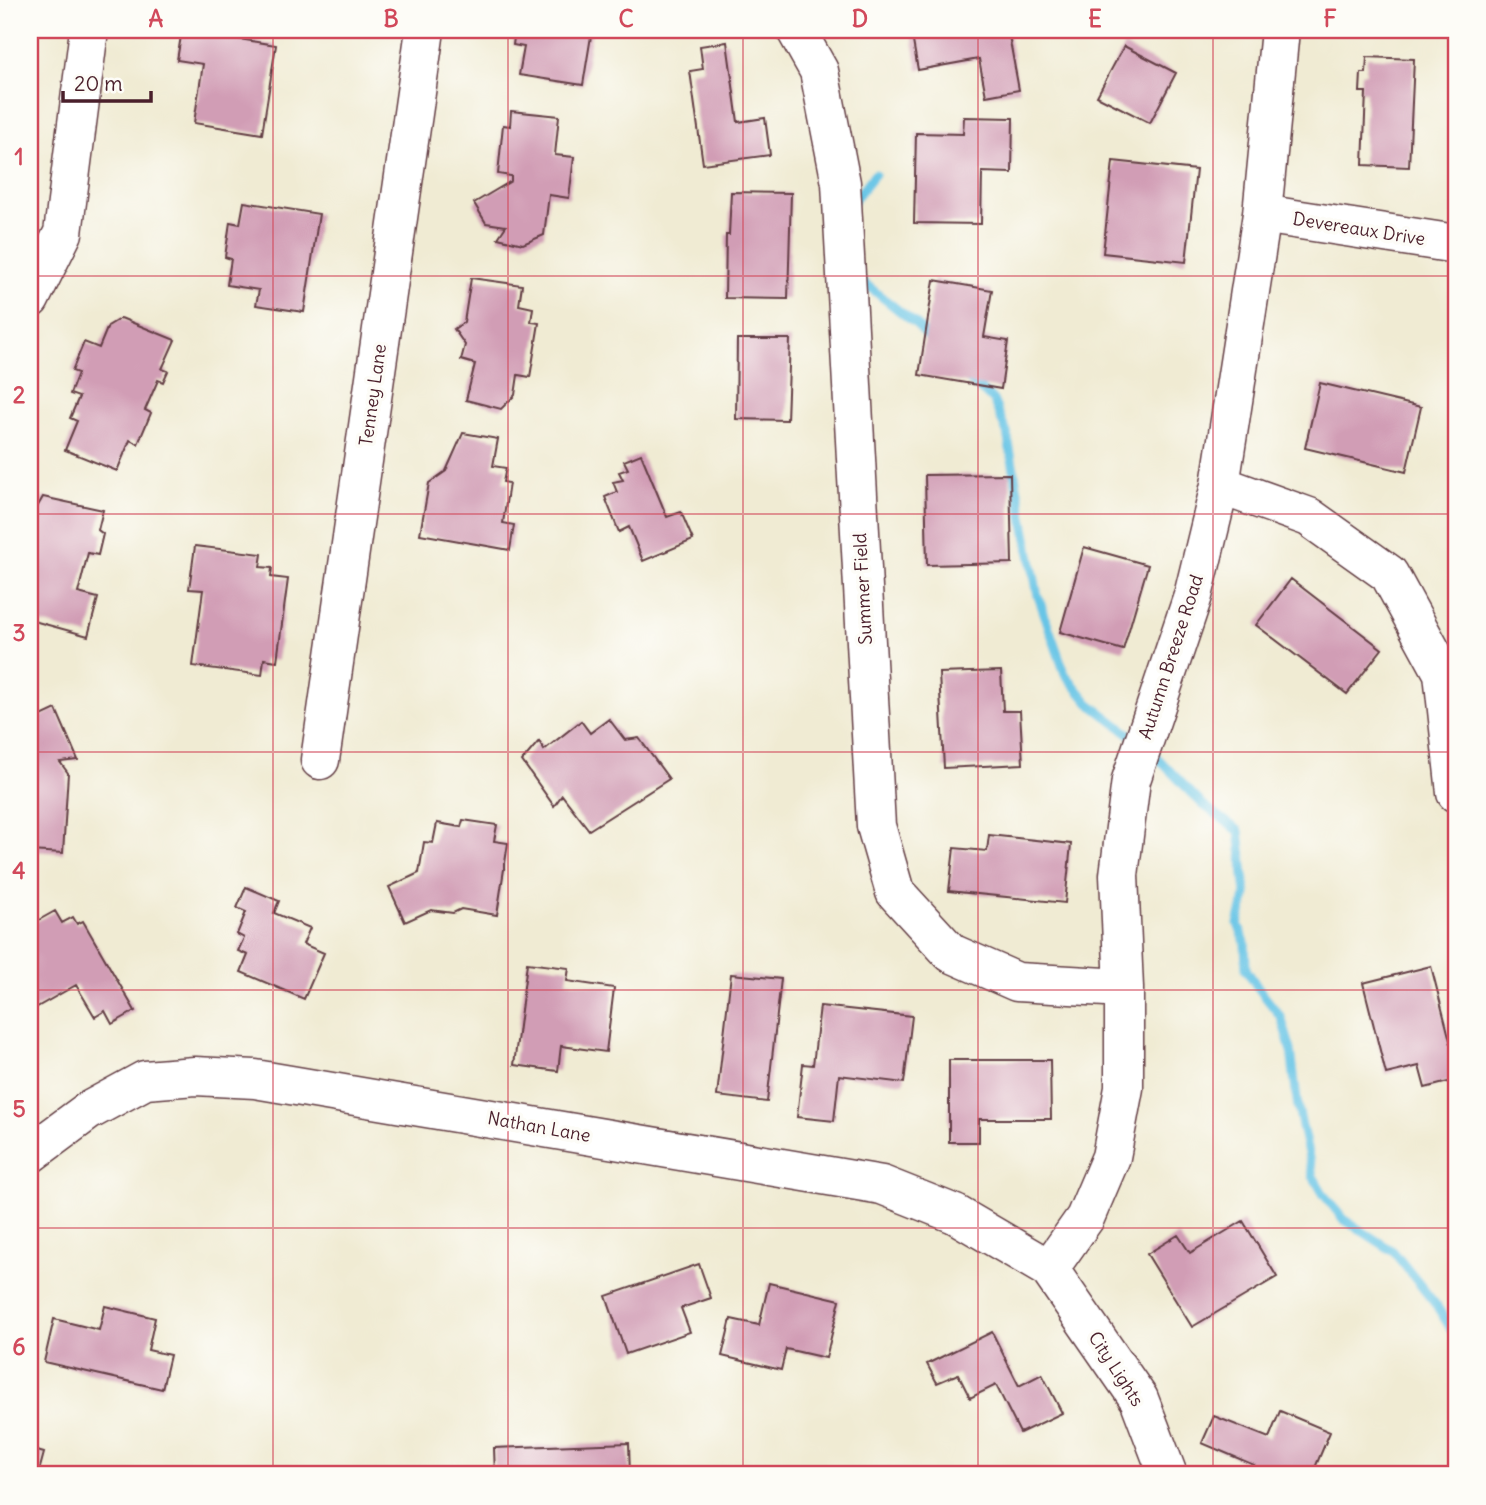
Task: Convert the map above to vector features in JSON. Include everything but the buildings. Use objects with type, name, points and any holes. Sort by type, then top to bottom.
[{"type":"street","points":[[30,299],[63,233],[89,30]]},
{"type":"street","name":"Tenney Lane","points":[[320,760],[425,30]]},
{"type":"street","name":"Summer Field","points":[[796,30],[819,71],[841,183],[876,826],[895,892],[951,953],[1017,982],[1124,988]]},
{"type":"street","name":"Autumn Breeze Road","points":[[1049,1269],[1085,1217],[1111,1157],[1124,1088],[1124,988],[1119,875],[1131,780],[1193,596],[1220,485],[1262,214],[1280,30]]},
{"type":"street","name":"Devereaux Drive","points":[[1262,214],[1456,244]]},
{"type":"street","points":[[1220,485],[1309,517],[1389,574],[1443,673],[1456,793]]},
{"type":"street","name":"Nathan Lane","points":[[30,1154],[88,1111],[145,1080],[195,1076],[256,1079],[882,1185],[955,1214],[1049,1269]]},
{"type":"street","name":"City Lights","points":[[1049,1269],[1139,1399],[1168,1475]]},
{"type":"waterway","points":[[854,200],[875,174]]},
{"type":"waterway","points":[[858,278],[917,325],[932,342]]},
{"type":"waterway","points":[[966,377],[993,400],[1007,433],[1038,596],[1065,674],[1089,703],[1136,739]]},
{"type":"waterway","points":[[1152,752],[1202,804],[1239,831],[1246,894],[1238,924],[1245,942],[1246,969],[1281,1017],[1291,1050],[1298,1108],[1313,1176],[1343,1219],[1393,1251],[1436,1305],[1456,1337]]}]
